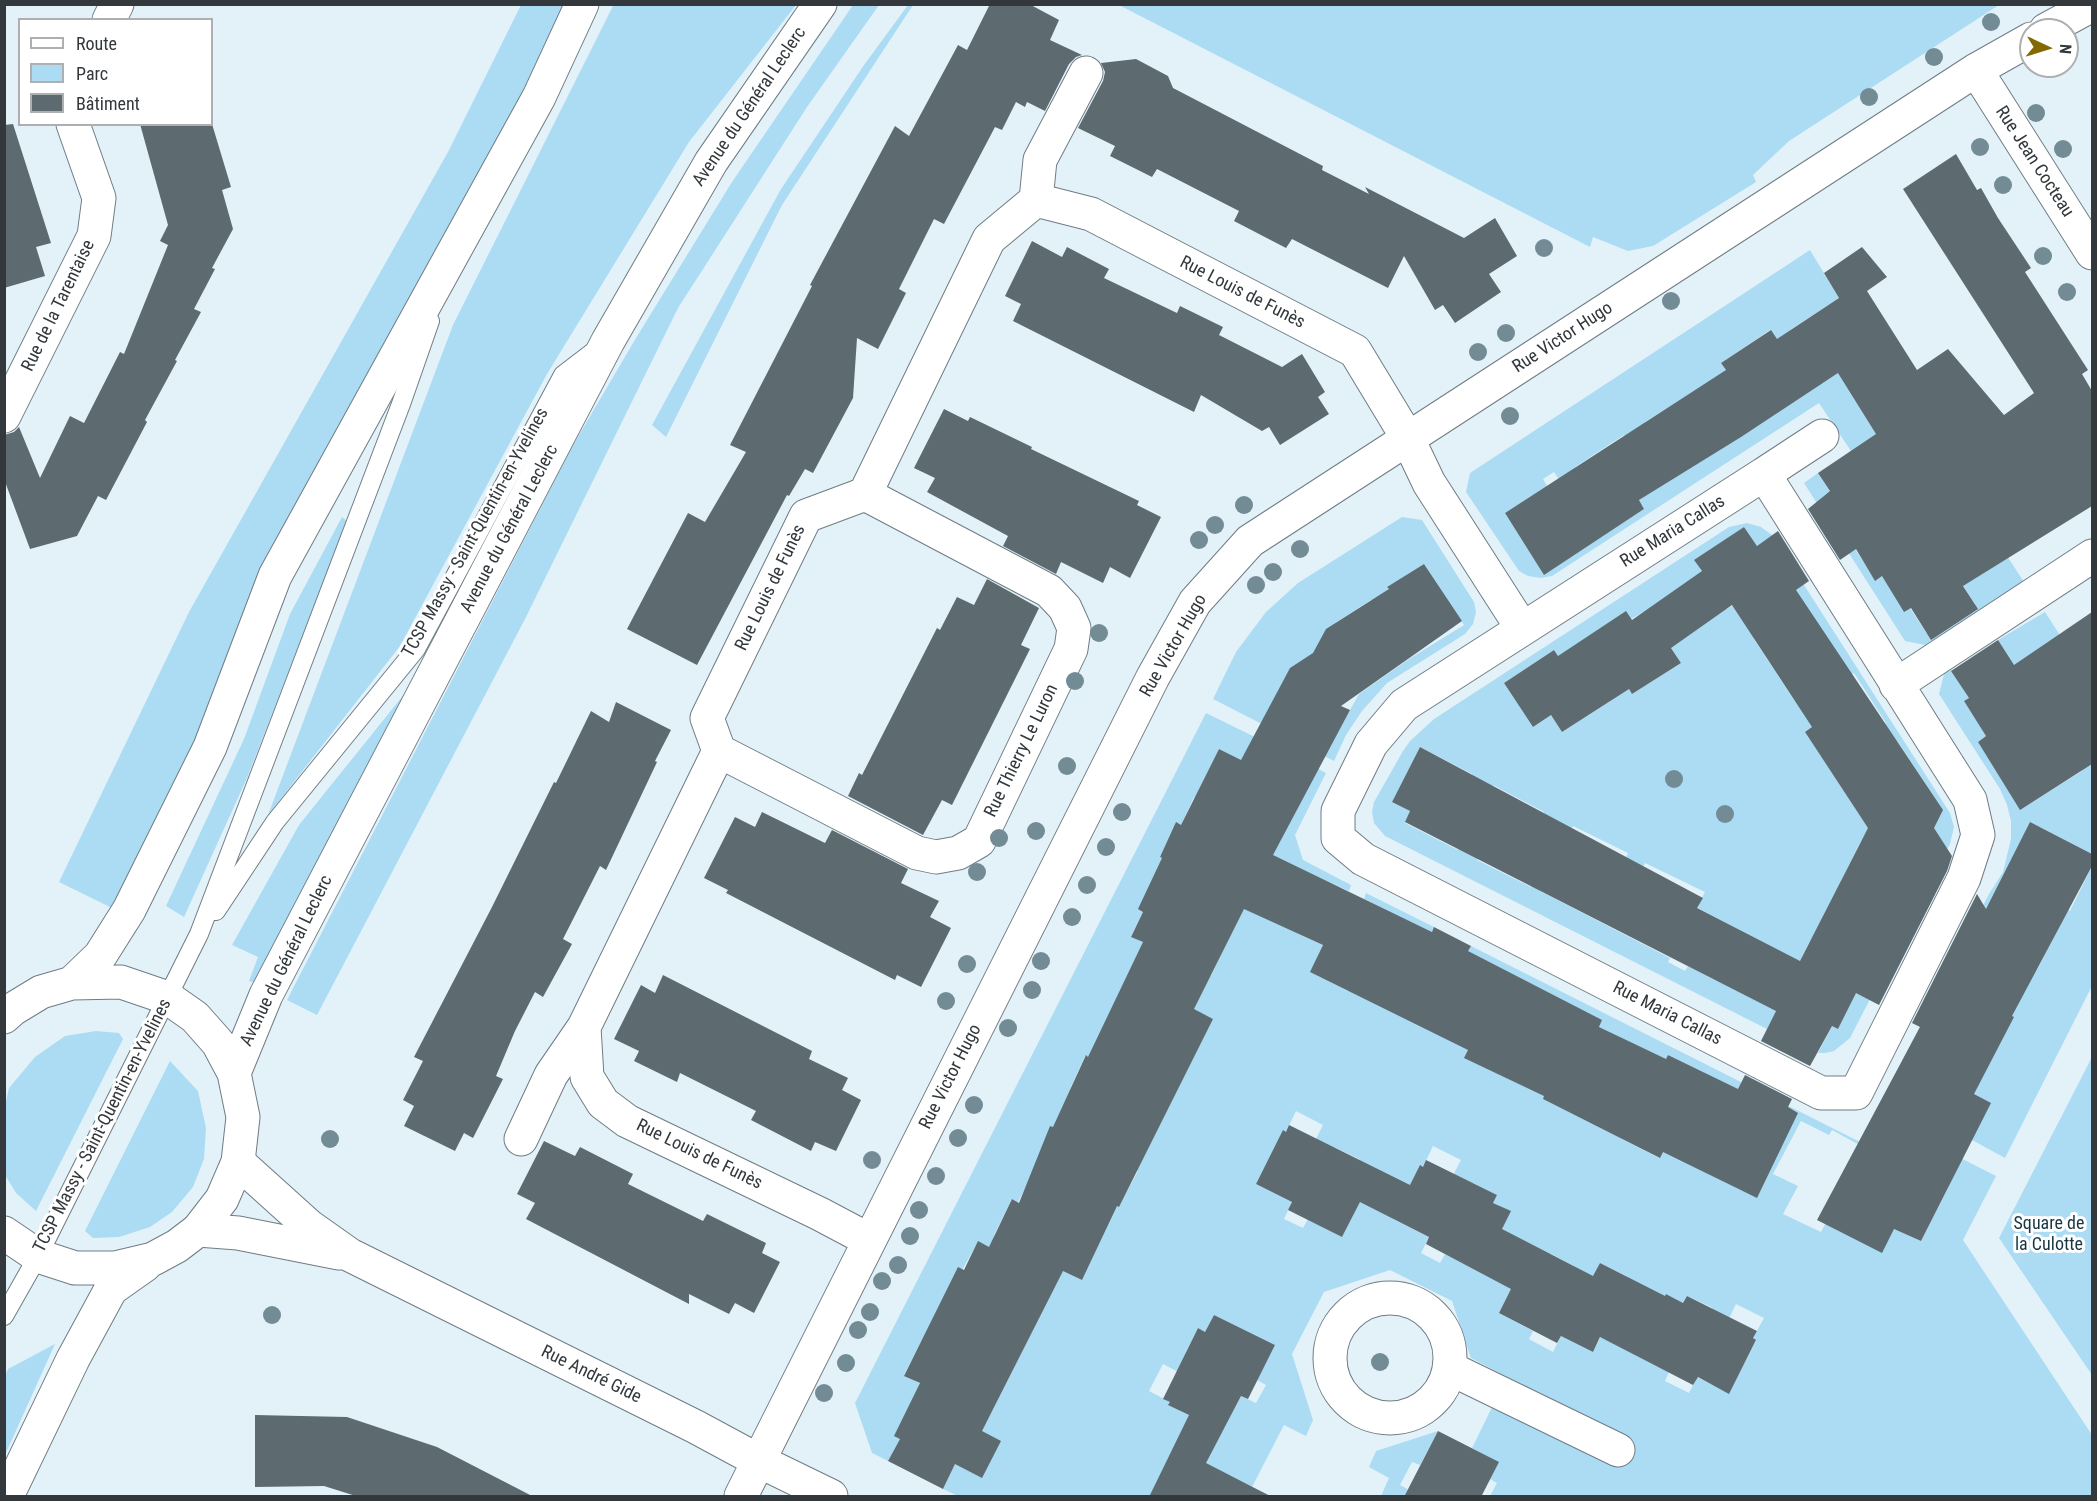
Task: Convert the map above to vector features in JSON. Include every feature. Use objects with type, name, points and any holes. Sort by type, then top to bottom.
[{"type":"street","points":[[110,18],[117,4]]},
{"type":"street","points":[[72,983],[99,956],[129,910],[210,747],[275,576],[539,97],[582,4]]},
{"type":"street","name":"Avenue du Général Leclerc","points":[[234,1073],[266,995],[608,341],[711,162],[820,4]]},
{"type":"street","points":[[2068,18],[2092,5]]},
{"type":"street","name":"Rue Victor Hugo","points":[[741,1497],[1154,677],[1195,602],[1250,540],[1976,70],[2019,46]]},
{"type":"street","name":"Rue Jean Cocteau","points":[[1976,70],[2092,253]]},
{"type":"street","points":[[866,494],[989,239],[1036,200],[1040,160],[1086,73]]},
{"type":"street","name":"Rue de la Tarentaise","points":[[4,416],[94,236],[99,198],[74,126]]},
{"type":"street","name":"Rue Louis de Funès","points":[[1036,200],[1091,214],[1355,351],[1407,437]]},
{"type":"street","name":"Rue Maria Callas","points":[[1764,474],[1970,800],[1978,835],[1964,878],[1856,1093],[1821,1093],[1363,859],[1338,838],[1338,811],[1366,752],[1404,705],[1822,436]]},
{"type":"street","points":[[1407,437],[1429,483],[1522,628]]},
{"type":"street","name":"Rue Louis de Funès","points":[[521,1139],[551,1075],[584,1027],[719,751],[707,718],[806,516],[866,494]]},
{"type":"street","name":"Rue Thierry Le Luron","points":[[719,751],[917,853],[936,857],[958,853],[979,841],[1071,649],[1074,628],[1065,608],[1049,591],[866,494]]},
{"type":"street","points":[[1896,685],[2092,556]]},
{"type":"street","points":[[7,1012],[41,993],[72,983],[121,982],[168,998],[195,1017],[218,1042],[234,1073],[243,1117],[238,1162],[222,1199],[198,1230],[177,1246],[153,1258],[111,1289],[77,1350],[7,1497]]},
{"type":"street","name":"Rue Louis de Funès","points":[[584,1027],[587,1077],[603,1103],[627,1121],[869,1240]]},
{"type":"street","name":"Rue André Gide","points":[[238,1162],[309,1226],[350,1255],[696,1427],[831,1497]]},
{"type":"street","name":"Rue André Gide","points":[[198,1230],[238,1233],[350,1255]]},
{"type":"street","points":[[4,1233],[38,1256],[75,1268],[115,1268],[153,1258]]},
{"type":"street","points":[[1449,1368],[1618,1450]]},
{"type":"lane","name":"TCSP Massy - Saint-Quentin-en-Yvelines","points":[[4,1316],[38,1256],[200,934],[401,404],[450,262]]},
{"type":"lane","name":"TCSP Massy - Saint-Quentin-en-Yvelines","points":[[200,934],[275,822],[416,648],[563,375],[608,341]]},
{"type":"green space","points":[[614,4],[796,5],[689,142],[547,374],[400,646],[268,815],[453,325]]},
{"type":"green space","points":[[521,5],[570,5],[553,43],[270,552],[243,613],[191,755],[112,908],[59,882],[189,612],[448,152]]},
{"type":"green space","points":[[853,5],[879,5],[807,107],[678,308],[525,619],[317,1015],[287,1000],[572,447],[732,182]]},
{"type":"green space","points":[[908,5],[913,5],[782,205],[666,437],[652,425],[781,189],[864,65]]},
{"type":"green space","points":[[1119,5],[1999,5],[1789,141],[1753,175],[1756,182],[1653,246],[1628,251],[1593,237],[1590,247]]},
{"type":"green space","points":[[1810,250],[1839,298],[1790,330],[1786,352],[1770,330],[1721,363],[1732,379],[1707,383],[1645,422],[1654,437],[1634,450],[1624,435],[1575,467],[1585,483],[1569,495],[1554,472],[1543,479],[1547,486],[1505,513],[1544,574],[1644,509],[1639,500],[1813,368],[1823,383],[1853,363],[1852,394],[1874,430],[1979,513],[2024,582],[1925,645],[1905,641],[1804,483],[1818,473],[1830,491],[1822,497],[1875,580],[1887,573],[1927,634],[1975,604],[1912,506],[1851,451],[1819,403],[1552,576],[1541,578],[1528,576],[1519,571],[1466,492],[1470,473]]},
{"type":"green space","points":[[342,517],[347,521],[247,778],[184,917],[166,906],[244,739],[290,614]]},
{"type":"green space","points":[[1402,517],[1422,520],[1474,602],[1476,612],[1473,624],[1465,634],[1387,683],[1362,711],[1346,735],[1334,761],[1213,699],[1236,652],[1266,612],[1298,583]],"holes":[[[1424,564],[1464,625],[1359,694],[1329,747],[1265,716],[1285,678],[1343,636],[1335,623],[1371,600],[1397,601],[1387,587]]]},
{"type":"green space","points":[[1747,523],[1761,527],[1772,535],[1950,813],[1954,827],[1950,844],[1850,1038],[1834,1051],[1825,1053],[1818,1053],[1832,1026],[1838,1029],[1847,1011],[1841,1007],[1933,795],[1898,742],[1878,729],[1886,723],[1854,673],[1840,681],[1784,599],[1799,588],[1767,539],[1757,546],[1744,527],[1695,561],[1727,609],[1742,599],[1754,639],[1794,700],[1822,721],[1805,732],[1861,817],[1884,824],[1861,841],[1841,881],[1855,888],[1809,943],[1767,1029],[1385,836],[1374,823],[1372,812],[1374,802],[1403,751],[1410,741],[1434,719],[1729,527]],"holes":[[[1647,610],[1681,663],[1632,694],[1621,677],[1612,700],[1562,732],[1551,715],[1533,727],[1504,683],[1554,650],[1560,659]],[[1420,747],[1472,774],[1463,792],[1483,803],[1493,785],[1544,812],[1536,830],[1560,851],[1573,826],[1628,853],[1621,869],[1638,878],[1645,863],[1705,892],[1697,908],[1743,932],[1717,981],[1688,966],[1685,971],[1668,962],[1670,958],[1540,891],[1538,872],[1531,887],[1477,860],[1482,849],[1464,839],[1458,850],[1405,823],[1410,811],[1392,802]]]},
{"type":"green space","points":[[2045,612],[2092,685],[2092,854],[2040,827],[1911,1066],[1902,1061],[1989,894],[2003,872],[2011,839],[2011,821],[2000,789],[1939,694],[1944,674],[1951,670],[1969,698],[1964,701],[1975,718],[1990,733],[1978,742],[2009,791],[2029,804],[2082,771],[2051,721],[2033,732],[1998,640]]},
{"type":"green space","points":[[426,667],[258,984],[249,981],[258,957],[232,945],[299,825]]},
{"type":"green space","points":[[1206,713],[1257,738],[1246,763],[1219,749],[1200,787],[1228,813],[1194,797],[1181,825],[1176,823],[1160,857],[1178,866],[1143,912],[1131,936],[1156,949],[1091,1058],[1085,1056],[1070,1089],[1079,1094],[1056,1129],[1050,1126],[1032,1175],[1018,1202],[1012,1199],[994,1235],[1005,1255],[978,1242],[922,1340],[904,1375],[934,1391],[900,1439],[888,1461],[872,1453],[855,1403]]},
{"type":"green space","points":[[1311,765],[1326,773],[1295,835],[1303,860],[1351,885],[1349,891],[1324,880],[1297,933],[1323,945],[1311,972],[1348,991],[1388,911],[1364,899],[1366,893],[1434,927],[1432,932],[1404,919],[1378,971],[1471,946],[1866,1145],[1894,1229],[1921,1241],[1948,1188],[1935,1145],[1996,1176],[1963,1240],[2092,1435],[2092,1496],[1490,1496],[1497,1483],[1490,1479],[1498,1462],[1472,1448],[1507,1377],[1471,1358],[1452,1301],[1390,1270],[1324,1292],[1292,1354],[1313,1420],[1306,1436],[1284,1425],[1252,1487],[1271,1496],[1235,1496],[1165,1465],[1153,1489],[1159,1496],[958,1496],[943,1489],[955,1464],[938,1409],[989,1417],[1045,1306],[1023,1251],[1082,1280],[1055,1186],[1119,1206],[1138,1171],[1110,1157],[1213,1019],[1187,1006],[1168,955],[1211,976]],"holes":[[[1602,1020],[1599,1027],[1666,1060],[1668,1055],[1705,1073],[1659,1158],[1622,1139],[1635,1113],[1582,1118],[1543,1099],[1556,1072]],[[1786,1108],[1743,1191],[1705,1172]],[[1296,1111],[1323,1125],[1313,1145],[1336,1148],[1359,1159],[1373,1176],[1342,1237],[1308,1219],[1303,1228],[1284,1219],[1292,1202],[1256,1184],[1283,1131],[1286,1132]],[[1801,1121],[1829,1135],[1832,1130],[1865,1148],[1821,1232],[1783,1214],[1798,1186],[1773,1174]],[[1433,1146],[1461,1160],[1450,1181],[1473,1183],[1497,1195],[1493,1203],[1510,1211],[1480,1272],[1445,1254],[1440,1263],[1421,1253],[1429,1237],[1393,1219],[1420,1166],[1423,1167]],[[1530,1253],[1551,1254],[1574,1266],[1590,1284],[1600,1263],[1628,1277],[1617,1297],[1620,1299],[1593,1352],[1561,1336],[1553,1352],[1529,1339],[1533,1331],[1499,1313]],[[1666,1294],[1683,1303],[1687,1296],[1711,1307],[1726,1325],[1736,1304],[1764,1318],[1753,1338],[1756,1341],[1729,1393],[1697,1377],[1689,1393],[1665,1381],[1669,1372],[1635,1355]],[[1214,1315],[1275,1345],[1257,1380],[1266,1385],[1256,1403],[1241,1396],[1222,1432],[1169,1405],[1170,1402],[1149,1391],[1163,1364],[1184,1375],[1186,1352],[1198,1328],[1205,1332]]]},
{"type":"green space","points":[[2092,866],[2092,986],[2005,1158],[1972,1140],[1965,1090],[1999,1009],[2038,968],[2058,929],[2052,902],[2070,911]]},
{"type":"green space","points":[[96,1031],[119,1033],[123,1039],[36,1211],[16,1193],[5,1175],[5,1106],[9,1088],[35,1057],[65,1036]]},
{"type":"green space","name":"Square de la Culotte","points":[[2092,1057],[2092,1375],[1999,1238]]},
{"type":"green space","points":[[170,1061],[198,1091],[206,1128],[204,1159],[193,1187],[172,1212],[150,1227],[119,1237],[93,1238],[85,1231]]},
{"type":"green space","points":[[55,1344],[5,1455],[4,1378],[8,1369]]},
{"type":"green space","points":[[1438,1431],[1420,1465],[1412,1462],[1400,1485],[1416,1494],[1414,1496],[1381,1496],[1389,1478],[1369,1467],[1376,1451]]},
{"type":"building","points":[[990,4],[1029,4],[1059,20],[1050,40],[1082,55],[1069,64],[1045,111],[1027,102],[1025,107],[1016,102],[1002,130],[995,127],[944,224],[934,219],[899,289],[906,293],[878,349],[857,338],[853,398],[813,473],[805,469],[789,496],[787,495],[697,665],[627,629],[688,513],[705,522],[746,452],[730,445],[812,286],[810,285],[895,126],[909,136],[958,45],[967,50]]},
{"type":"building","points":[[1136,59],[1168,76],[1173,88],[1323,166],[1322,170],[1369,194],[1365,187],[1464,238],[1495,218],[1517,256],[1489,274],[1501,292],[1455,323],[1443,305],[1435,310],[1404,256],[1388,288],[1292,239],[1286,248],[1234,221],[1239,211],[1157,169],[1152,177],[1110,156],[1115,146],[1078,128],[1103,81],[1105,72],[1101,63]]},
{"type":"building","points":[[13,124],[51,243],[36,247],[45,276],[4,288],[4,125]]},
{"type":"building","points":[[141,126],[213,126],[231,187],[222,190],[233,229],[194,309],[201,312],[106,500],[98,496],[77,536],[30,549],[4,479],[4,435],[14,432],[19,427],[40,478],[70,416],[84,423],[120,352],[124,354],[168,245],[160,241],[168,225]]},
{"type":"building","points":[[1956,154],[1977,190],[1981,188],[2031,268],[2025,272],[2088,370],[2082,374],[2092,391],[2092,506],[1963,586],[1978,609],[1931,640],[1911,608],[1904,612],[1882,576],[1875,581],[1856,549],[1840,560],[1808,509],[1830,491],[1818,473],[1876,434],[1838,373],[1639,500],[1644,509],[1544,575],[1505,513],[1726,370],[1721,363],[1771,330],[1777,339],[1839,298],[1824,273],[1862,247],[1887,277],[1867,291],[1917,370],[1948,349],[2004,415],[2034,393],[1903,189]]},
{"type":"building","points":[[1032,241],[1062,257],[1067,247],[1109,269],[1104,278],[1177,313],[1180,306],[1223,327],[1219,335],[1282,367],[1302,354],[1325,392],[1318,397],[1329,414],[1280,445],[1269,427],[1262,431],[1201,395],[1194,412],[1013,321],[1021,304],[1005,296]]},
{"type":"building","points":[[944,409],[968,421],[970,417],[1032,447],[1031,449],[1139,501],[1137,505],[1161,517],[1130,578],[1110,567],[1103,583],[1061,562],[1056,574],[1003,546],[1008,536],[927,492],[935,478],[914,468]]},
{"type":"building","points":[[1744,527],[1757,546],[1778,531],[1809,581],[1796,590],[1943,810],[1934,828],[1952,856],[1947,871],[1879,1005],[1856,993],[1838,1029],[1832,1026],[1810,1066],[1761,1041],[1776,1011],[1405,822],[1410,811],[1392,802],[1420,747],[1703,898],[1697,908],[1800,961],[1868,828],[1805,732],[1812,727],[1732,605],[1671,648],[1681,663],[1632,694],[1629,689],[1562,732],[1551,715],[1533,727],[1504,683],[1554,650],[1558,656],[1626,611],[1632,620],[1702,571],[1694,560]]},
{"type":"building","points":[[1424,564],[1462,621],[1341,706],[1350,710],[1273,855],[1432,932],[1434,927],[1471,946],[1468,951],[1602,1020],[1599,1027],[1666,1059],[1668,1055],[1738,1089],[1745,1075],[1792,1099],[1788,1107],[1798,1113],[1757,1198],[1663,1152],[1660,1158],[1543,1099],[1544,1096],[1464,1058],[1468,1050],[1310,972],[1323,945],[1244,909],[1194,1009],[1213,1019],[1119,1207],[1117,1206],[1082,1280],[1063,1271],[982,1431],[1001,1441],[982,1478],[955,1464],[943,1489],[888,1461],[900,1439],[894,1436],[920,1383],[904,1376],[958,1267],[964,1270],[978,1241],[989,1247],[1012,1199],[1019,1203],[1050,1126],[1053,1127],[1086,1055],[1088,1057],[1143,942],[1131,937],[1143,912],[1138,909],[1162,858],[1160,857],[1176,822],[1181,825],[1219,749],[1241,760],[1290,668],[1313,653],[1326,629]]},
{"type":"building","points":[[987,579],[1039,608],[1021,645],[1030,649],[952,805],[942,800],[923,835],[848,796],[859,773],[862,775],[937,628],[940,630],[957,597],[974,605]]},
{"type":"building","points":[[2092,612],[2092,764],[2020,810],[1978,742],[1986,736],[1964,701],[1969,698],[1951,671],[1998,640],[2014,665]]},
{"type":"building","points":[[616,702],[671,730],[606,870],[600,866],[563,939],[572,944],[543,997],[535,992],[515,1031],[496,1076],[503,1079],[473,1138],[464,1133],[455,1151],[404,1126],[414,1106],[403,1100],[423,1061],[414,1057],[591,711],[609,722]]},
{"type":"building","points":[[762,812],[825,843],[832,830],[908,869],[901,883],[939,901],[930,917],[951,928],[921,987],[897,975],[895,980],[726,893],[728,890],[704,878],[735,817],[755,827]]},
{"type":"building","points":[[2030,822],[2092,854],[2092,866],[2012,1016],[2014,1017],[1974,1094],[1991,1103],[1921,1241],[1894,1229],[1882,1253],[1817,1220],[1920,1027],[1912,1023],[1977,894],[1986,909]]},
{"type":"building","points":[[663,975],[812,1051],[809,1059],[848,1078],[842,1090],[861,1100],[836,1151],[815,1142],[811,1151],[751,1120],[756,1111],[680,1073],[677,1082],[634,1061],[639,1051],[614,1039],[641,985],[655,993]]},
{"type":"building","points":[[1289,1125],[1410,1185],[1420,1165],[1423,1167],[1426,1160],[1497,1195],[1493,1203],[1511,1211],[1502,1229],[1593,1276],[1600,1263],[1665,1296],[1666,1294],[1683,1303],[1687,1296],[1757,1331],[1753,1338],[1756,1340],[1729,1394],[1698,1377],[1693,1385],[1600,1337],[1593,1352],[1561,1336],[1557,1343],[1499,1313],[1511,1289],[1426,1244],[1429,1237],[1360,1202],[1342,1237],[1288,1210],[1292,1202],[1256,1184],[1283,1130],[1286,1132]]},
{"type":"building","points":[[544,1141],[575,1156],[580,1147],[633,1174],[628,1184],[703,1221],[707,1214],[766,1243],[762,1253],[780,1262],[754,1313],[735,1303],[729,1314],[689,1294],[689,1304],[526,1219],[535,1203],[517,1194]]},
{"type":"building","points":[[1214,1315],[1275,1345],[1248,1399],[1241,1396],[1206,1463],[1272,1497],[1149,1497],[1189,1415],[1168,1405],[1170,1402],[1163,1399],[1198,1328],[1205,1332]]},
{"type":"building","points":[[255,1415],[347,1417],[437,1447],[534,1497],[359,1497],[324,1486],[255,1487]]},
{"type":"building","points":[[1438,1431],[1499,1462],[1481,1497],[1404,1497]]}]
